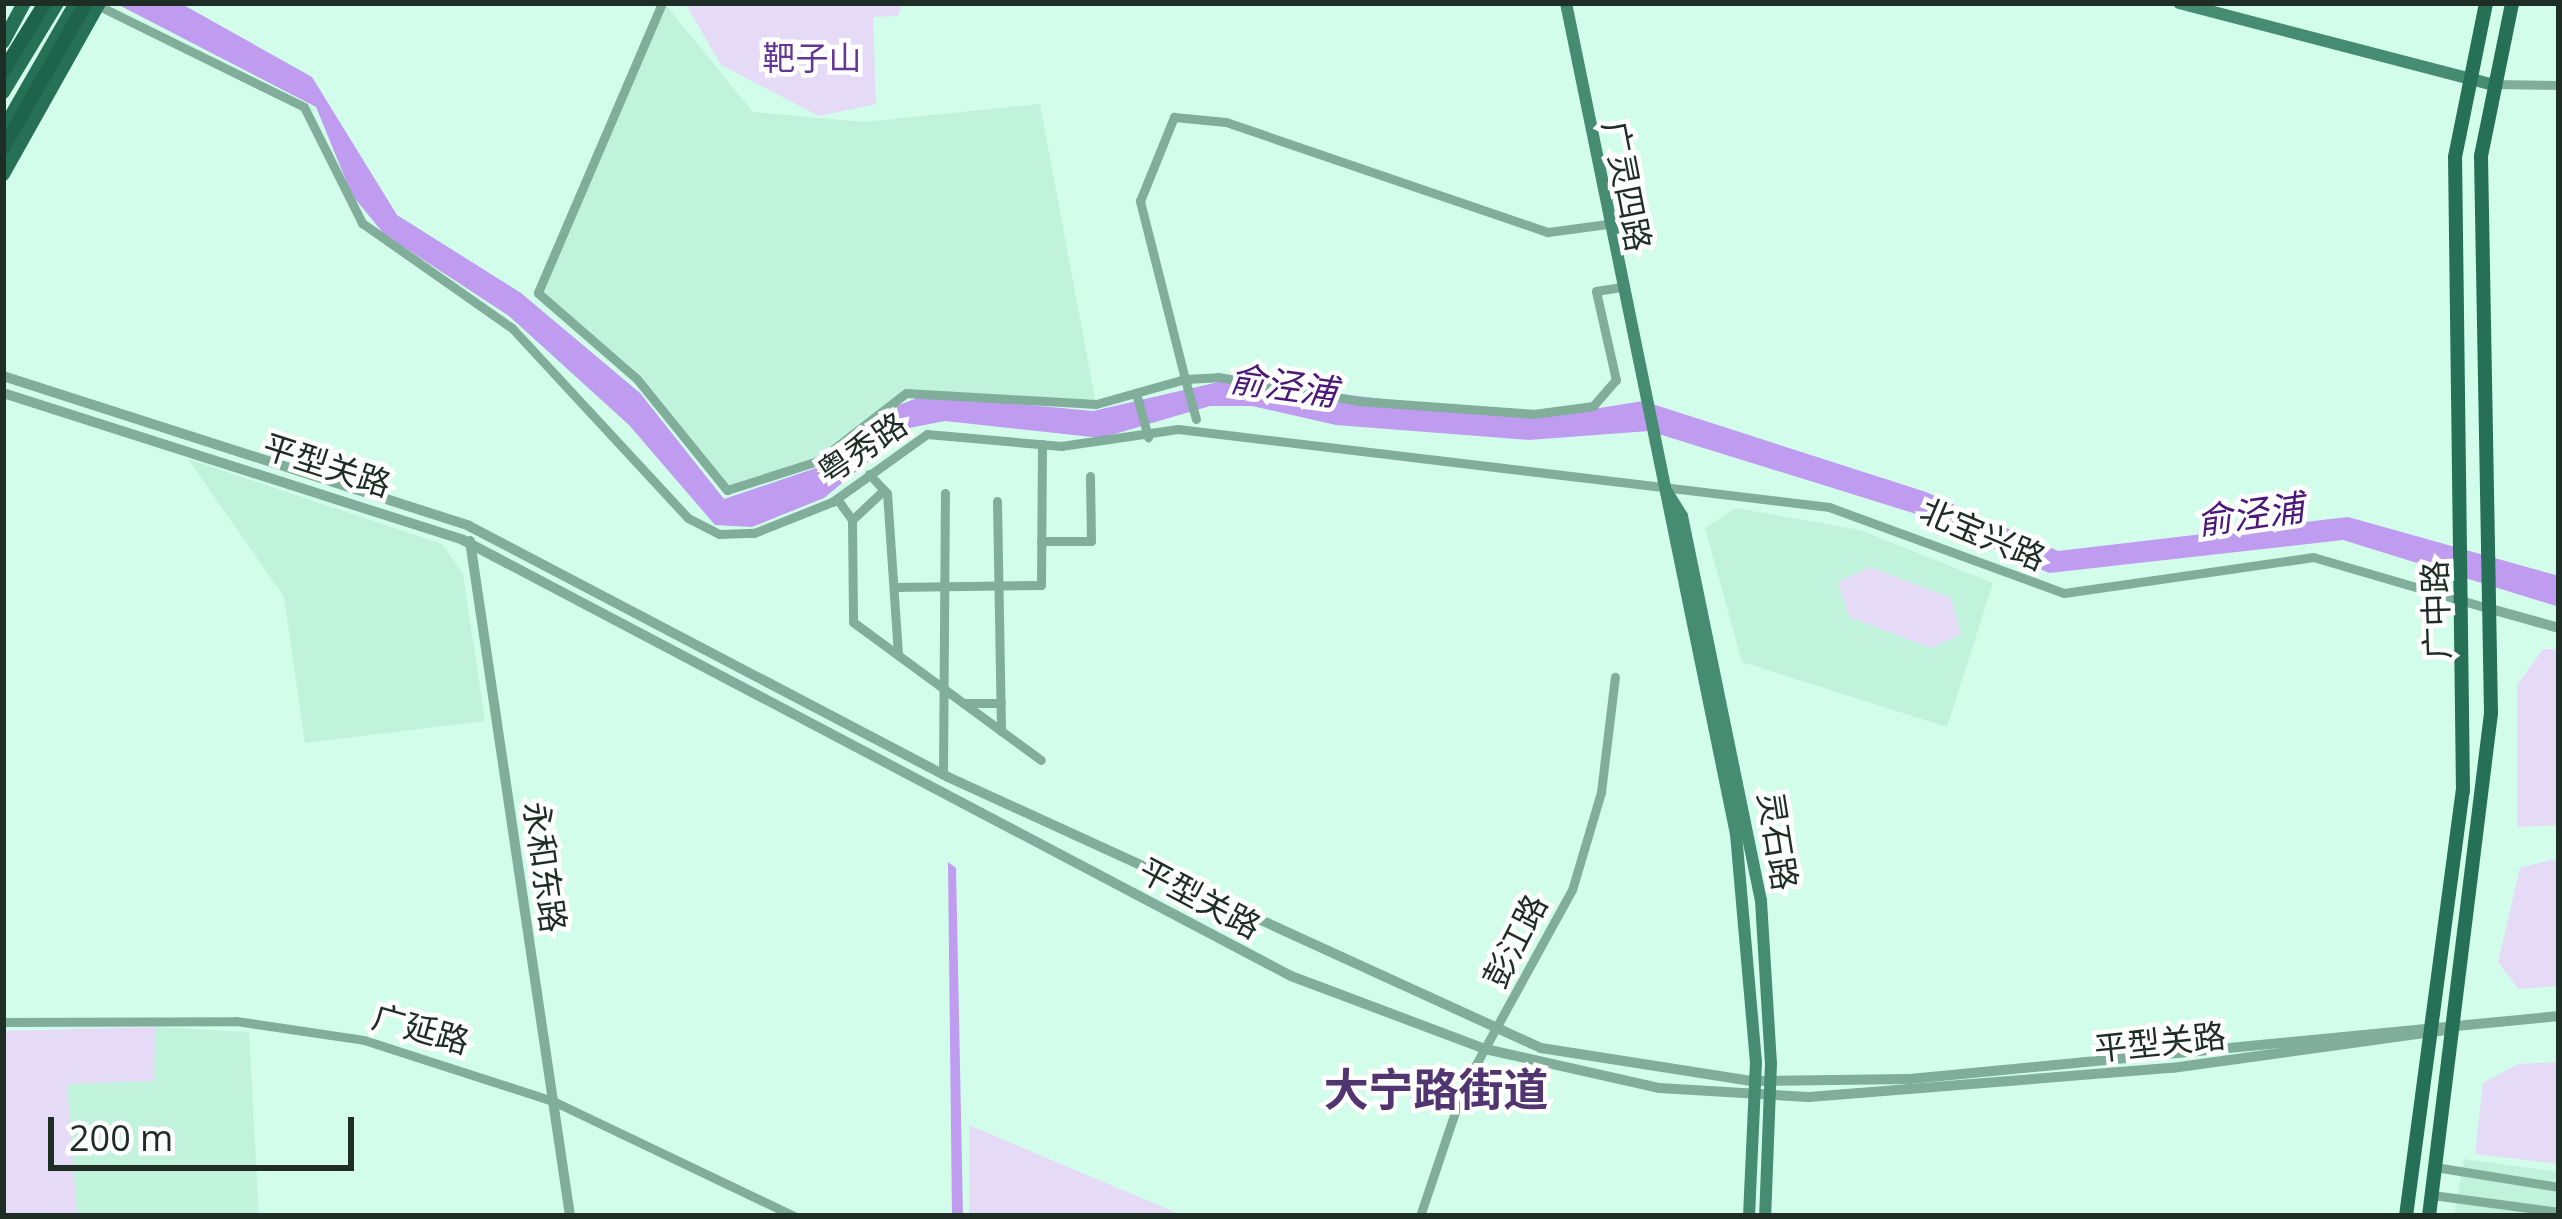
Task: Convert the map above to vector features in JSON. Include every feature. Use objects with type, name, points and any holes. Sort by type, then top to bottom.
[{"type":"highway","points":[[3,71],[45,3]]},
{"type":"highway","points":[[3,148],[94,3]]},
{"type":"main road","points":[[3,42],[24,3]]},
{"type":"main road","points":[[3,92],[56,3]]},
{"type":"main road","points":[[3,130],[76,3]]},
{"type":"main road","points":[[3,174],[94,3]]},
{"type":"main road","name":"广灵四路","points":[[1566,3],[1655,461]]},
{"type":"main road","points":[[2179,3],[2490,84]]},
{"type":"main road","name":"广中路","points":[[2406,1216],[2463,791],[2463,576],[2453,262],[2465,80],[2486,3]]},
{"type":"main road","name":"广中路","points":[[2429,1216],[2491,713],[2480,312],[2490,84],[2512,3]]},
{"type":"main road","name":"灵石路","points":[[1655,461],[1736,834],[1756,1088],[1749,1216]]},
{"type":"main road","name":"灵石路","points":[[1664,486],[1682,516],[1751,835],[1771,1089],[1765,1216]]},
{"type":"street","name":"粤秀路","points":[[94,3],[304,107],[362,223],[529,342],[698,525],[743,536],[837,500],[927,434],[1042,444],[1148,436],[1178,429],[1664,486]]},
{"type":"street","points":[[662,3],[538,293],[637,379],[727,490],[818,461],[906,393],[1096,404],[1186,381],[1563,414],[1592,406],[1616,380],[1596,291],[1620,287]]},
{"type":"street","points":[[2490,84],[2559,85]]},
{"type":"street","points":[[1196,419],[1140,201],[1174,117],[1226,122],[1548,232],[1606,224]]},
{"type":"street","name":"平型关路","points":[[3,376],[470,526],[943,774],[1499,1028],[1594,1060],[1756,1088]]},
{"type":"street","name":"平型关路","points":[[3,393],[471,543],[1291,976],[1486,1049],[1771,1089],[2433,1032],[2559,1016]]},
{"type":"street","points":[[1136,393],[1148,436]]},
{"type":"street","points":[[894,587],[1041,585],[1042,444]]},
{"type":"street","points":[[869,474],[884,490],[898,655]]},
{"type":"street","points":[[1041,542],[1091,541],[1090,476]]},
{"type":"street","name":"北宝兴路","points":[[1664,486],[1865,516],[2064,593],[2313,557],[2559,628]]},
{"type":"street","points":[[851,520],[884,490]]},
{"type":"street","points":[[943,774],[950,694],[945,493]]},
{"type":"street","points":[[837,500],[851,520],[853,622],[1041,760]]},
{"type":"street","points":[[997,500],[1001,731]]},
{"type":"street","name":"永和东路","points":[[470,526],[570,1216]]},
{"type":"street","name":"彭江路","points":[[1420,1216],[1486,1049],[1588,843],[1615,677]]},
{"type":"street","points":[[963,703],[1001,703]]},
{"type":"street","name":"广延路","points":[[3,1022],[293,1026],[553,1101],[794,1216]]},
{"type":"street","points":[[2435,1168],[2559,1187]]},
{"type":"street","points":[[2432,1196],[2559,1212]]},
{"type":"shaded area","points":[[115,3],[180,3],[312,77],[397,215],[521,293],[640,393],[724,499],[819,467],[878,413],[925,395],[1093,411],[1227,380],[1538,418],[1643,401],[1926,492],[2058,551],[2348,517],[2559,576],[2559,607],[2343,540],[2049,573],[1913,513],[1649,431],[1529,440],[1336,425],[1252,406],[1210,406],[1101,438],[945,421],[909,428],[824,498],[752,527],[715,525],[629,425],[509,316],[384,234],[352,195],[316,107]]},
{"type":"shaded area","points":[[664,3],[753,112],[864,122],[1040,104],[1096,404],[906,393],[818,461],[727,490],[637,379],[538,293]]},
{"type":"shaded area","points":[[188,459],[442,544],[463,574],[485,721],[305,743],[284,597]]},
{"type":"shaded area","points":[[1736,508],[1860,530],[1993,583],[1947,727],[1742,662],[1705,528]]},
{"type":"shaded area","points":[[948,862],[956,868],[963,1216],[952,1216]]},
{"type":"shaded area","points":[[155,1027],[249,1032],[259,1216],[77,1216],[67,1083],[154,1081]]},
{"type":"shaded area","points":[[2464,1159],[2559,1172],[2559,1216],[2454,1216]]},
{"type":"green space","name":"靶子山","points":[[685,3],[902,3],[898,16],[873,17],[876,104],[819,116],[721,65]]},
{"type":"green space","points":[[1870,567],[1951,598],[1961,634],[1931,648],[1849,617],[1838,582]]},
{"type":"green space","points":[[2543,649],[2559,649],[2559,825],[2517,827],[2517,685]]},
{"type":"green space","points":[[2559,858],[2559,986],[2518,989],[2498,962],[2520,868]]},
{"type":"green space","points":[[155,1027],[154,1081],[67,1084],[77,1216],[3,1216],[3,1031]]},
{"type":"green space","points":[[2559,1062],[2559,1164],[2475,1154],[2483,1083],[2518,1064]]},
{"type":"green space","points":[[969,1125],[1184,1216],[969,1216]]},
{"type":"district","name":"大宁路街道","points":[[1436,1089]]},
{"type":"water label","name":"俞泾浦","points":[[1283,385]]},
{"type":"water label","name":"俞泾浦","points":[[2250,514]]}]
